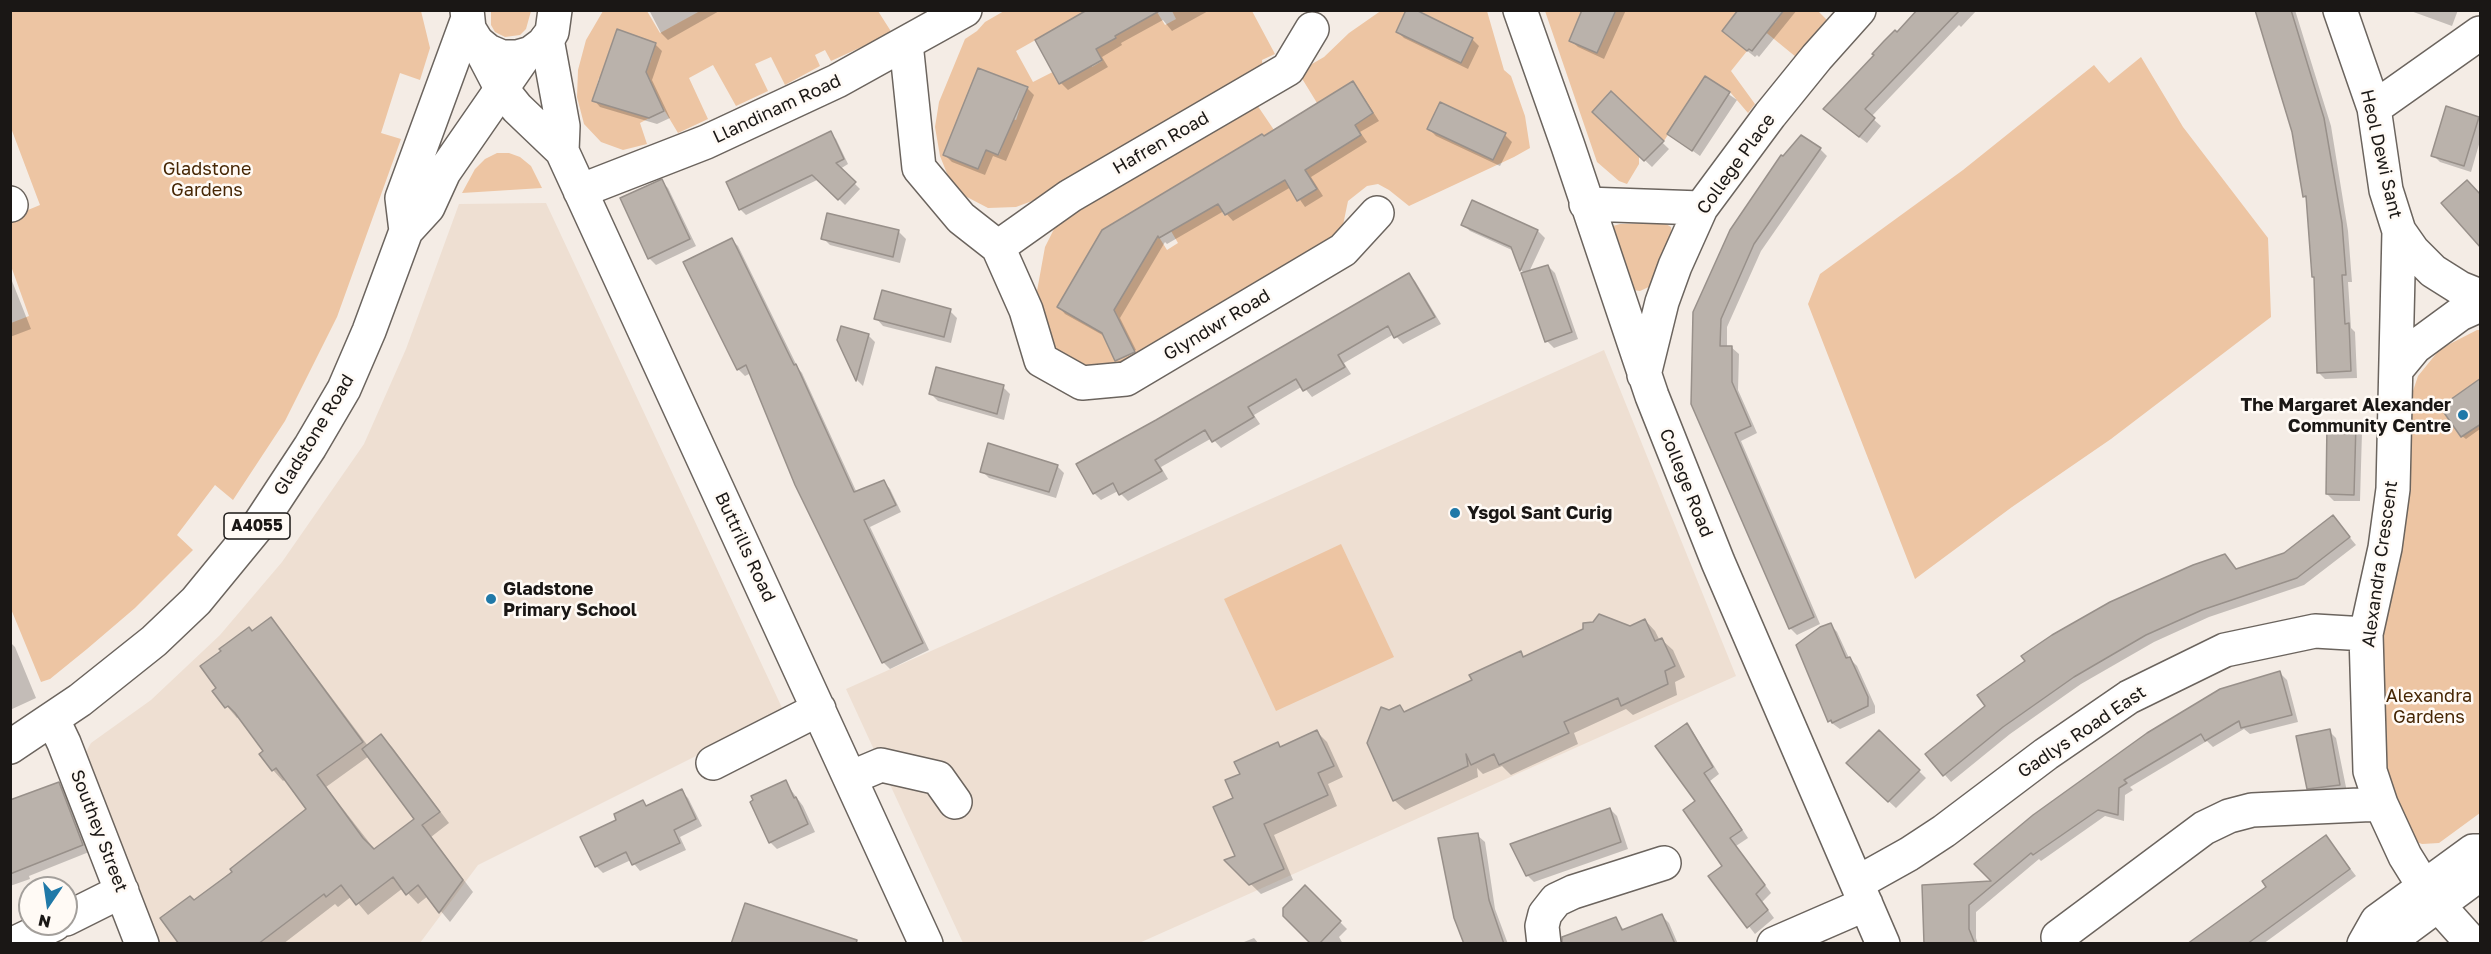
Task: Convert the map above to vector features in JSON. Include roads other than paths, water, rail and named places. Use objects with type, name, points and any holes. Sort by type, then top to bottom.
[{"type":"street","name":"Llandinam Road","points":[[580,191],[706,142],[837,81],[965,10]]},
{"type":"street","name":"College Road","points":[[1520,10],[1644,375],[1718,562],[1883,944]]},
{"type":"street","name":"College Place","points":[[1644,375],[1662,302],[1701,208],[1777,107],[1859,10]]},
{"type":"street","name":"Heol Dewi Sant","points":[[2340,10],[2374,108],[2385,190],[2399,231],[2413,251],[2433,271],[2460,288],[2481,296]]},
{"type":"street","points":[[470,24],[488,51],[502,57],[517,57],[549,27]]},
{"type":"street","name":"Gladstone Road","points":[[406,231],[402,198],[470,24]]},
{"type":"street","name":"Buttrills Road","points":[[470,24],[501,88],[517,108],[562,151],[926,944]]},
{"type":"street","name":"Gladstone Road","points":[[10,747],[53,720],[154,641],[196,601],[260,523],[310,447],[344,389],[369,331],[406,231],[428,207],[444,172],[501,88],[549,27]]},
{"type":"street","name":"Buttrills Road","points":[[549,27],[563,126],[562,151]]},
{"type":"street","name":"Hafren Road","points":[[998,247],[1070,196],[1288,69],[1312,29]]},
{"type":"street","points":[[2374,108],[2481,33]]},
{"type":"street","points":[[906,43],[919,168],[961,218],[998,247]]},
{"type":"street","points":[[1586,204],[1701,208]]},
{"type":"street","name":"Glyndwr Road","points":[[998,247],[1026,310],[1041,360],[1082,383],[1126,379],[1343,250],[1377,213]]},
{"type":"street","name":"Alexandra Crescent","points":[[2399,231],[2393,489],[2385,548],[2366,634],[2370,771],[2380,804],[2405,856],[2431,895],[2474,944]]},
{"type":"street","points":[[2396,370],[2424,341],[2460,314],[2481,305]]},
{"type":"street","name":"Gadlys Road East","points":[[1774,944],[1861,893],[2046,754],[2129,697],[2225,650],[2315,632],[2366,634]]},
{"type":"street","points":[[713,763],[819,709]]},
{"type":"street","name":"Southey Street","points":[[53,720],[142,944]]},
{"type":"street","points":[[850,778],[881,765],[938,778],[955,802]]},
{"type":"street","points":[[2058,938],[2204,828],[2229,816],[2252,810],[2380,804]]},
{"type":"street","points":[[2374,944],[2392,939],[2473,851],[2481,851]]},
{"type":"street","points":[[1544,944],[1542,926],[1545,914],[1556,900],[1573,892],[1664,863]]},
{"type":"street","points":[[2364,944],[2377,921],[2481,873]]},
{"type":"street","points":[[78,913],[122,891]]},
{"type":"street","points":[[13,944],[30,936]]},
{"type":"place","name":"The Margaret Alexander Community Centre","points":[[2463,415]]},
{"type":"place","name":"Ysgol Sant Curig","points":[[1455,513]]},
{"type":"place","name":"Gladstone Primary School","points":[[491,599]]},
{"type":"park label","name":"Gladstone Gardens","points":[[207,180]]},
{"type":"park label","name":"Alexandra Gardens","points":[[2429,706]]}]
